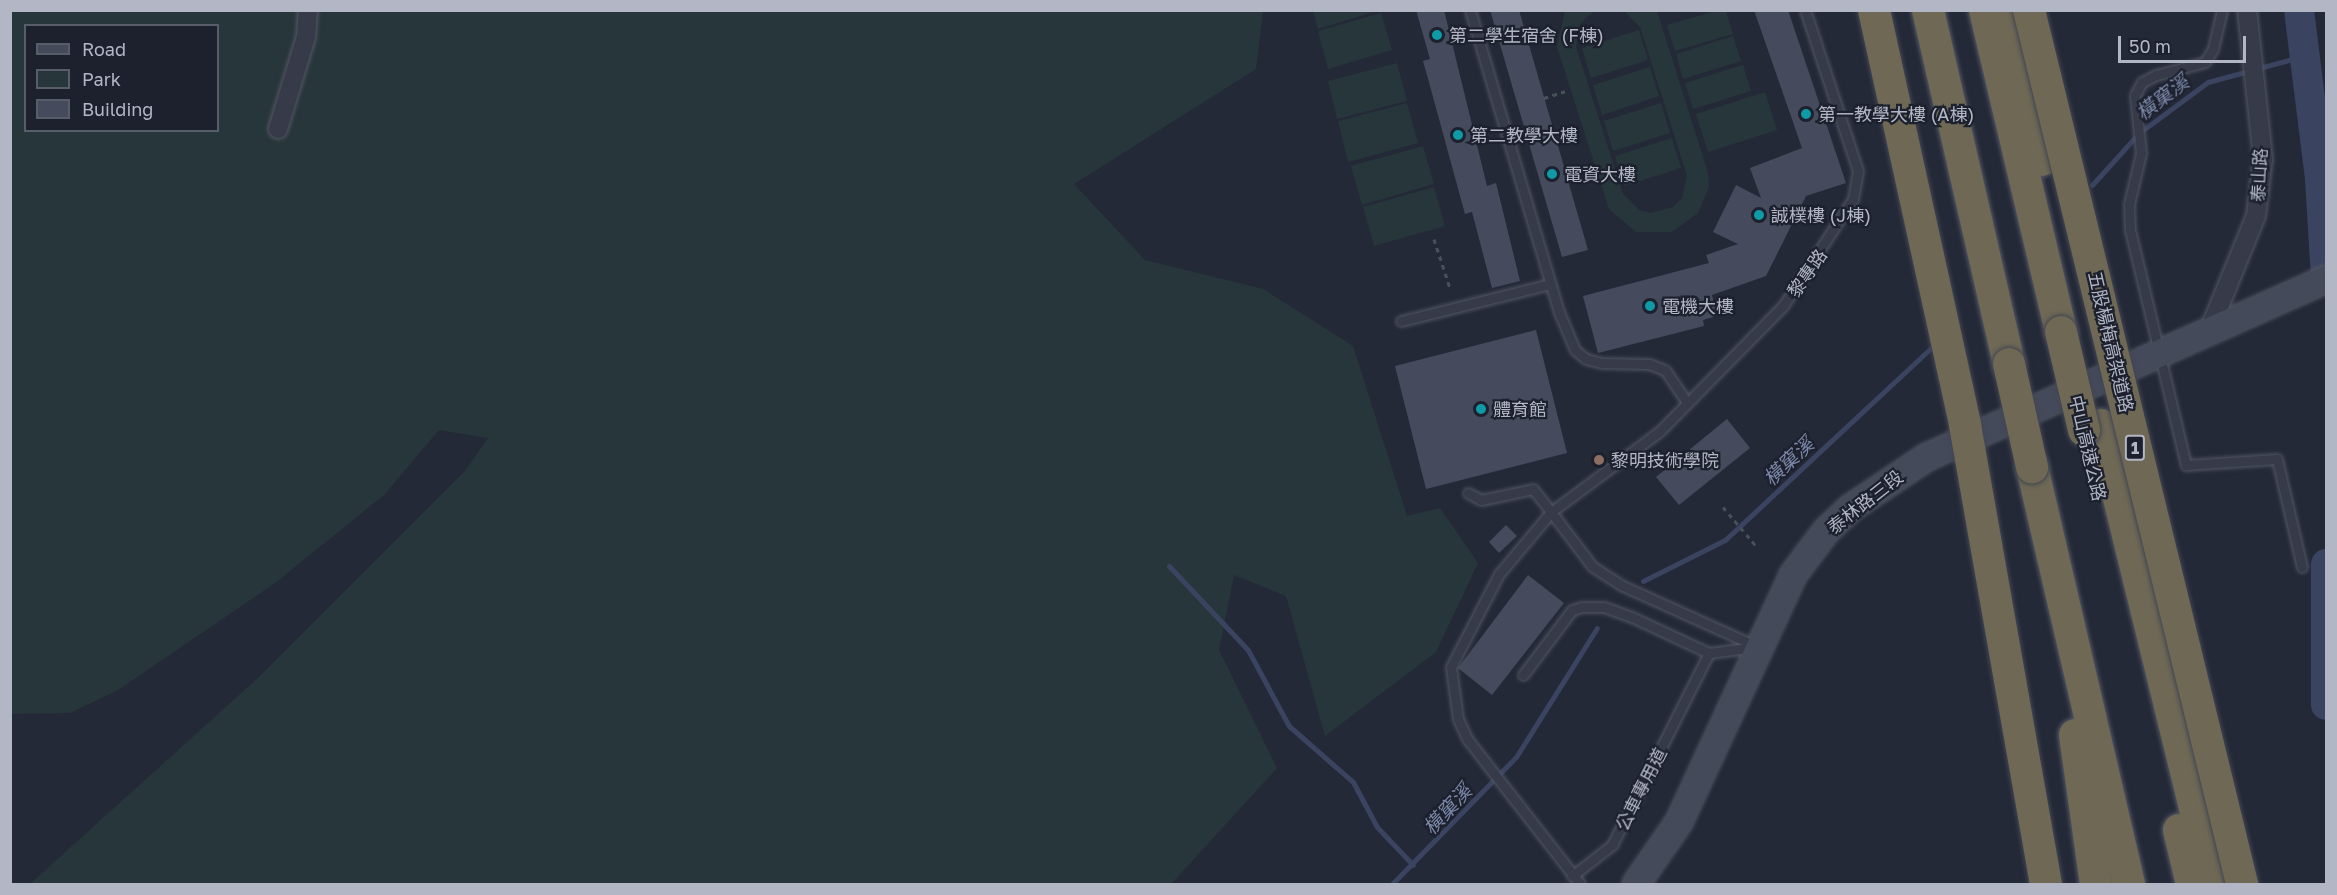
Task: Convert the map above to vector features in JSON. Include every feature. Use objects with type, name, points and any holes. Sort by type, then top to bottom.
[{"type":"highway","points":[[1872,10],[1963,414],[2046,885]]},
{"type":"highway","points":[[1922,10],[1939,57]]},
{"type":"highway","points":[[1928,10],[2054,567],[2129,885]]},
{"type":"highway","name":"中山高速公路","points":[[1985,10],[2070,330],[2093,427],[2192,885]]},
{"type":"highway","points":[[2014,10],[2070,330]]},
{"type":"highway","name":"五股楊梅高架道路","points":[[2029,10],[2242,885]]},
{"type":"highway","points":[[2093,427],[2214,885]]},
{"type":"highway","points":[[2054,567],[2096,885]]},
{"type":"main road","name":"泰林路三段","points":[[1636,885],[1679,822],[1793,575],[1826,531],[1904,471],[1963,441],[2326,279]]},
{"type":"street","points":[[278,129],[306,37],[308,10]]},
{"type":"street","name":"泰山路","points":[[2208,331],[2228,290],[2256,216],[2263,159],[2247,10]]},
{"type":"lane","points":[[1470,10],[1567,334],[1581,355],[1602,363],[1649,364],[1665,370],[1686,400]]},
{"type":"lane","name":"黎專路","points":[[1572,876],[1481,760],[1458,719],[1450,667],[1454,654],[1499,574],[1551,512],[1660,431],[1686,400],[1783,306],[1853,199],[1858,171],[1805,10]]},
{"type":"lane","points":[[1872,10],[1963,441]]},
{"type":"lane","points":[[2222,10],[2213,49],[2205,62],[2142,82],[2134,95],[2141,153],[2130,204],[2130,230],[2161,352],[2186,465],[2277,459],[2302,567]]},
{"type":"lane","points":[[1401,321],[1551,284]]},
{"type":"lane","points":[[1468,492],[1481,500],[1533,489],[1592,566],[1621,585],[1758,647]]},
{"type":"lane","points":[[1522,675],[1572,610],[1582,607],[1604,607],[1632,617],[1708,653],[1758,647]]},
{"type":"lane","name":"公車專用道","points":[[1572,876],[1612,844],[1708,653]]},
{"type":"lane","points":[[1572,876],[1580,885]]},
{"type":"path","points":[[1544,98],[1565,91]]},
{"type":"path","points":[[1434,239],[1450,288]]},
{"type":"path","points":[[1723,507],[1757,547]]},
{"type":"green space","points":[[1313,10],[1380,10],[1318,29],[1313,11]]},
{"type":"green space","points":[[10,11],[1263,11],[1256,69],[1074,184],[1145,260],[1263,289],[1353,346],[1407,516],[1440,508],[1478,563],[1436,652],[1325,736],[1286,596],[1234,575],[1219,650],[1277,768],[1171,884],[30,884],[259,677],[465,471],[488,438],[439,430],[384,495],[275,583],[118,690],[70,713],[11,714]]},
{"type":"green space","points":[[1565,11],[1594,11],[1580,24],[1576,47],[1623,194],[1639,210],[1651,213],[1673,207],[1682,198],[1687,176],[1640,27],[1624,11],[1657,11],[1708,173],[1709,187],[1698,213],[1672,232],[1636,232],[1609,209],[1557,47]]},
{"type":"green space","points":[[1716,11],[1726,11],[1733,34],[1675,51],[1667,25]]},
{"type":"green space","points":[[1381,13],[1392,50],[1328,69],[1318,31]]},
{"type":"green space","points":[[1639,30],[1648,60],[1591,78],[1582,48]]},
{"type":"green space","points":[[1733,36],[1741,61],[1683,79],[1676,54]]},
{"type":"green space","points":[[1397,63],[1407,101],[1337,119],[1328,81]]},
{"type":"green space","points":[[1743,65],[1751,91],[1693,109],[1685,83]]},
{"type":"green space","points":[[1650,67],[1659,96],[1602,115],[1593,85]]},
{"type":"green space","points":[[1765,92],[1777,130],[1708,152],[1696,114]]},
{"type":"green space","points":[[1407,103],[1418,143],[1348,162],[1338,121]]},
{"type":"green space","points":[[1661,103],[1670,133],[1613,151],[1604,121]]},
{"type":"green space","points":[[1672,138],[1681,168],[1624,186],[1615,156]]},
{"type":"green space","points":[[1423,146],[1434,184],[1362,205],[1351,166]]},
{"type":"green space","points":[[1434,187],[1445,226],[1374,246],[1363,207]]},
{"type":"building","name":"第二教學大樓","points":[[1416,10],[1444,10],[1487,186],[1496,183],[1520,281],[1492,288],[1472,212],[1465,214],[1423,61],[1430,59]]},
{"type":"building","name":"電資大樓","points":[[1490,10],[1519,10],[1588,250],[1562,257]]},
{"type":"building","points":[[1754,10],[1788,10],[1846,183],[1806,196],[1766,276],[1712,295],[1717,316],[1703,320],[1704,326],[1598,353],[1583,296],[1709,263],[1706,255],[1738,244],[1713,232],[1736,185],[1761,198],[1750,168],[1802,148]]},
{"type":"building","name":"體育館","points":[[1536,330],[1567,453],[1426,489],[1395,366]]},
{"type":"building","points":[[1727,419],[1750,448],[1679,505],[1656,477]]},
{"type":"building","points":[[1506,525],[1517,536],[1499,553],[1489,542]]},
{"type":"building","points":[[1528,575],[1564,603],[1492,695],[1458,668]]},
{"type":"waterway","points":[[2299,10],[2320,178],[2326,279]]},
{"type":"waterway","name":"橫窠溪","points":[[2092,185],[2139,133],[2208,82],[2304,56]]},
{"type":"waterway","name":"橫窠溪","points":[[1643,581],[1725,540],[1935,344]]},
{"type":"waterway","points":[[2326,564],[2326,705]]},
{"type":"waterway","points":[[1169,566],[1248,650],[1289,726],[1353,782],[1377,827],[1413,865]]},
{"type":"waterway","name":"橫窠溪","points":[[1392,884],[1516,757],[1597,628]]},
{"type":"place","name":"第二學生宿舍 (F棟)","points":[[1437,35]]},
{"type":"place","name":"第一教學大樓 (A棟)","points":[[1806,114]]},
{"type":"place","name":"第二教學大樓","points":[[1458,135]]},
{"type":"place","name":"電資大樓","points":[[1552,174]]},
{"type":"place","name":"誠樸樓 (J棟)","points":[[1759,215]]},
{"type":"place","name":"電機大樓","points":[[1650,306]]},
{"type":"place","name":"體育館","points":[[1481,409]]},
{"type":"place","name":"黎明技術學院","points":[[1599,460]]}]
